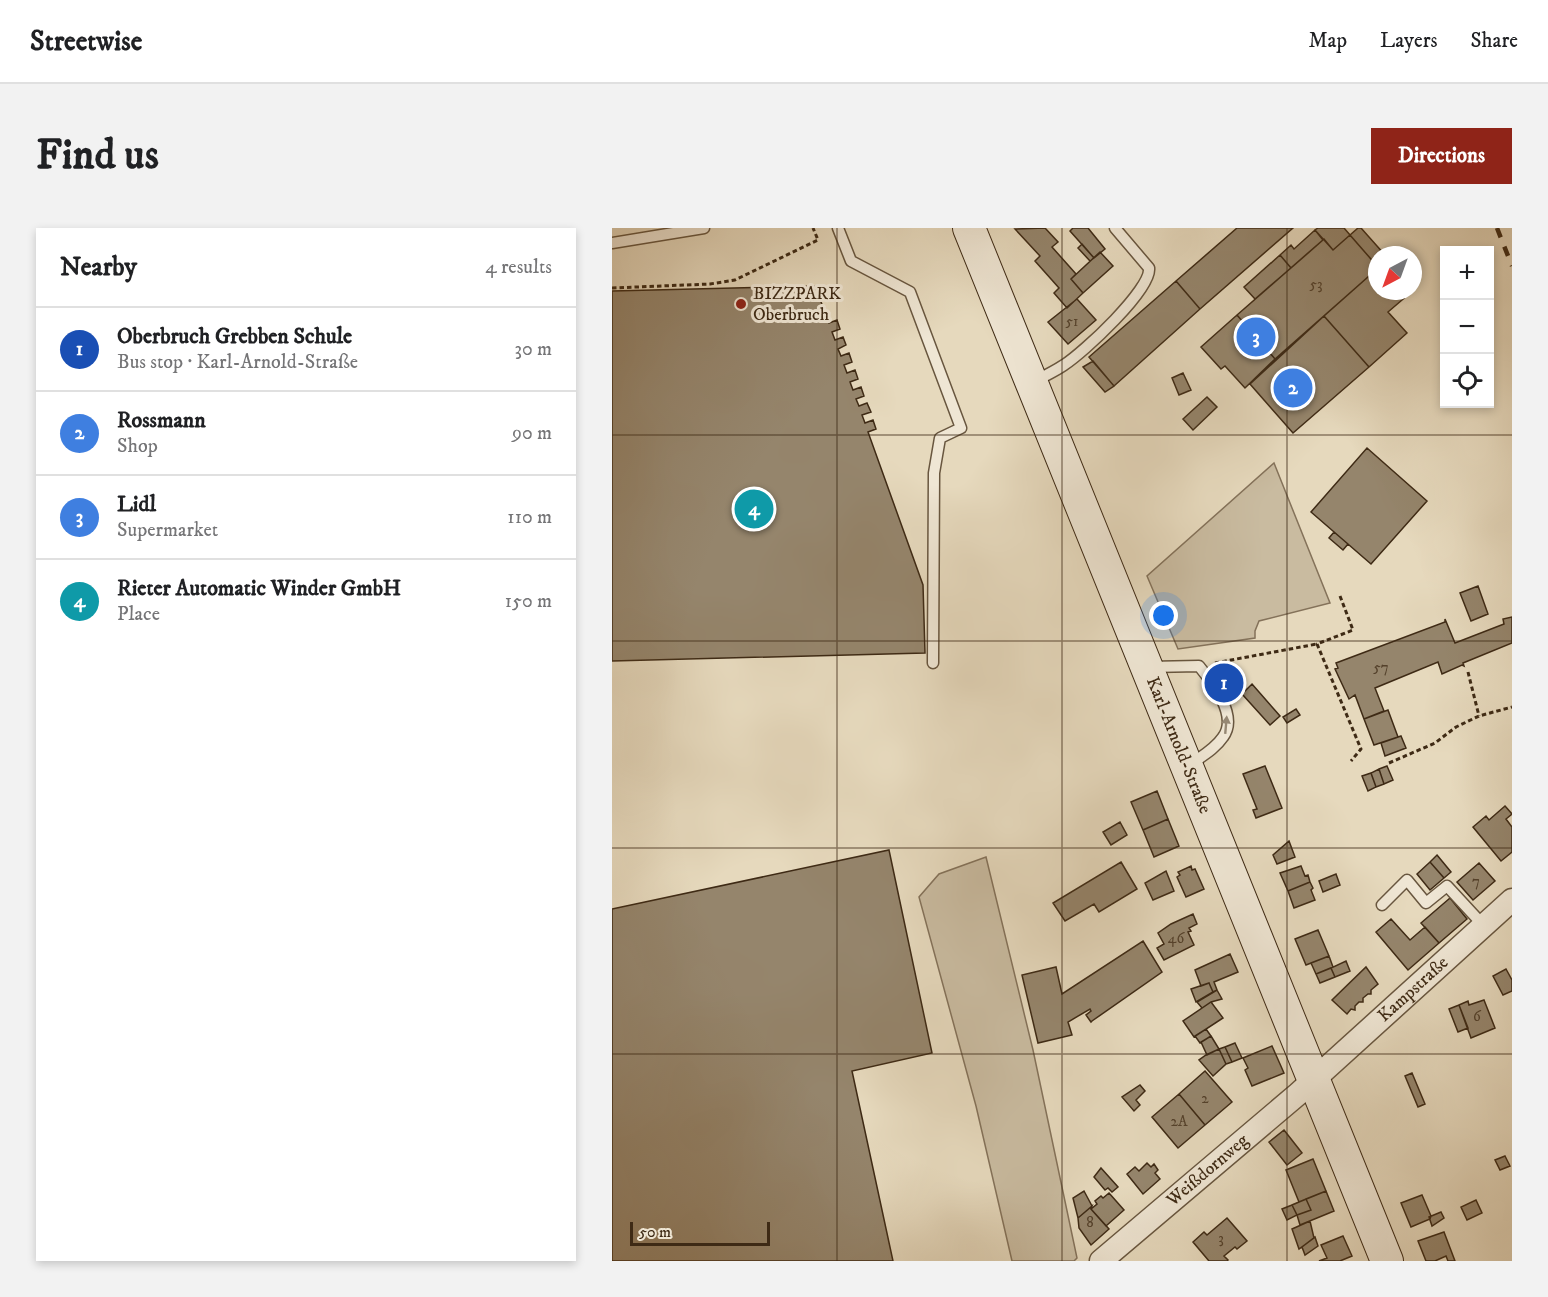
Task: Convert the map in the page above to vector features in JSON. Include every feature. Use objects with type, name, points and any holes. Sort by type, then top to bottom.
[{"type":"main road","name":"Karl-Arnold-Straße","points":[[969,228],[1387,1261]]},
{"type":"street","name":"Kampstraße","points":[[1313,1079],[1512,900]]},
{"type":"street","name":"Weißdornweg","points":[[1101,1261],[1313,1079]]},
{"type":"lane","points":[[612,243],[704,228]]},
{"type":"lane","points":[[838,228],[851,261],[910,292],[961,428],[940,438],[934,473],[933,663]]},
{"type":"lane","points":[[1032,383],[1066,365],[1110,326],[1146,284],[1150,275],[1149,268],[1114,228]]},
{"type":"lane","points":[[1148,667],[1199,666],[1217,688],[1227,719],[1225,735],[1214,748],[1188,766]]},
{"type":"lane","points":[[1382,905],[1407,880],[1426,903],[1447,886],[1484,926]]},
{"type":"path","points":[[612,288],[710,284],[735,280],[818,240],[813,228]]},
{"type":"path","points":[[1199,666],[1317,644],[1353,630],[1340,596]]},
{"type":"path","points":[[1317,644],[1361,749],[1351,761]]},
{"type":"path","points":[[1468,672],[1479,716]]},
{"type":"path","points":[[1389,763],[1435,743],[1456,727],[1479,716],[1512,707]]},
{"type":"shaded area","points":[[1274,463],[1330,603],[1259,621],[1255,638],[1178,649],[1147,576]]},
{"type":"shaded area","points":[[986,857],[1033,1050],[1077,1258],[1074,1261],[1012,1261],[976,1106],[919,897],[939,874]]},
{"type":"building","points":[[1045,228],[1058,242],[1052,247],[1076,274],[1071,279],[1083,293],[1067,308],[1054,293],[1059,288],[1035,261],[1040,256],[1015,229]]},
{"type":"building","points":[[1073,228],[1088,228],[1105,249],[1094,258],[1070,231]]},
{"type":"building","points":[[1237,228],[1293,228],[1200,309],[1176,281]]},
{"type":"building","points":[[1344,228],[1350,235],[1333,250],[1315,230]]},
{"type":"building","points":[[1361,228],[1377,246],[1368,246],[1368,256],[1350,235]]},
{"type":"building","points":[[1315,230],[1323,240],[1291,268],[1280,255],[1291,245],[1294,249]]},
{"type":"building","points":[[1350,235],[1368,256],[1368,277],[1275,359],[1237,315],[1324,239],[1333,250]]},
{"type":"building","points":[[1082,244],[1094,258],[1090,261],[1078,248]]},
{"type":"building","points":[[1100,252],[1113,266],[1083,293],[1071,279]]},
{"type":"building","points":[[1280,255],[1291,268],[1255,299],[1244,287]]},
{"type":"building","points":[[1368,277],[1368,300],[1402,300],[1388,312],[1407,333],[1369,367],[1324,316]]},
{"type":"building","points":[[1176,281],[1200,309],[1114,386],[1089,357]]},
{"type":"building","points":[[815,286],[829,323],[837,320],[840,329],[832,332],[835,340],[843,337],[846,345],[838,349],[841,356],[849,353],[852,362],[844,365],[847,373],[855,370],[858,379],[850,382],[853,390],[861,387],[864,396],[856,399],[859,406],[867,403],[871,412],[862,415],[865,423],[873,420],[876,429],[868,432],[923,585],[925,653],[612,661],[612,291]]},
{"type":"building","points":[[1077,299],[1096,320],[1068,344],[1048,322]]},
{"type":"building","points":[[1237,315],[1275,359],[1245,388],[1225,366],[1221,369],[1201,347]]},
{"type":"building","points":[[1324,316],[1369,367],[1293,433],[1250,384]]},
{"type":"building","points":[[1093,361],[1114,386],[1105,392],[1083,367]]},
{"type":"building","points":[[1183,373],[1191,390],[1179,395],[1172,378]]},
{"type":"building","points":[[1207,397],[1217,407],[1193,430],[1183,419]]},
{"type":"building","points":[[1367,448],[1427,501],[1371,564],[1311,512]]},
{"type":"building","points":[[1334,532],[1348,544],[1343,550],[1329,538]]},
{"type":"building","points":[[1478,586],[1488,614],[1471,621],[1460,593]]},
{"type":"building","points":[[1512,617],[1512,643],[1442,674],[1438,662],[1375,688],[1384,711],[1364,719],[1355,695],[1349,699],[1335,669],[1338,668],[1336,663],[1445,622],[1445,619],[1455,643],[1504,624],[1503,619]]},
{"type":"building","points":[[1252,684],[1280,716],[1270,725],[1242,694]]},
{"type":"building","points":[[1296,709],[1300,715],[1287,723],[1283,717]]},
{"type":"building","points":[[1388,710],[1398,737],[1374,745],[1364,719]]},
{"type":"building","points":[[1401,736],[1406,748],[1385,756],[1381,743]]},
{"type":"building","points":[[1265,766],[1282,808],[1256,818],[1253,810],[1257,809],[1243,774]]},
{"type":"building","points":[[1387,766],[1393,780],[1384,784],[1379,769]]},
{"type":"building","points":[[1379,769],[1384,784],[1376,787],[1371,773]]},
{"type":"building","points":[[1371,773],[1376,787],[1368,791],[1362,776]]},
{"type":"building","points":[[1157,791],[1168,819],[1143,830],[1131,802]]},
{"type":"building","points":[[1505,806],[1512,814],[1506,819],[1512,827],[1512,852],[1501,861],[1473,827],[1486,816],[1489,820]]},
{"type":"building","points":[[1168,819],[1179,846],[1154,857],[1143,830]]},
{"type":"building","points":[[1120,822],[1127,835],[1111,845],[1103,832]]},
{"type":"building","points":[[1289,841],[1295,857],[1277,864],[1273,855]]},
{"type":"building","points":[[889,850],[932,1053],[852,1071],[893,1261],[612,1261],[612,909]]},
{"type":"building","points":[[1437,855],[1451,872],[1444,878],[1430,862]]},
{"type":"building","points":[[1121,862],[1137,889],[1099,912],[1094,904],[1065,921],[1053,903]]},
{"type":"building","points":[[1430,862],[1444,878],[1430,890],[1417,874]]},
{"type":"building","points":[[1479,863],[1495,881],[1473,900],[1457,882]]},
{"type":"building","points":[[1191,866],[1192,870],[1195,869],[1204,889],[1186,897],[1177,877],[1180,875],[1178,872]]},
{"type":"building","points":[[1301,866],[1310,882],[1288,891],[1280,873]]},
{"type":"building","points":[[1166,871],[1174,891],[1153,900],[1145,883]]},
{"type":"building","points":[[1336,874],[1340,885],[1323,892],[1319,881]]},
{"type":"building","points":[[1310,882],[1315,900],[1294,908],[1288,891]]},
{"type":"building","points":[[1450,898],[1467,919],[1439,943],[1421,923]]},
{"type":"building","points":[[1193,914],[1197,924],[1189,928],[1191,931],[1188,932],[1194,945],[1164,960],[1157,948],[1164,944],[1158,933]]},
{"type":"building","points":[[1391,919],[1410,940],[1425,927],[1439,943],[1408,970],[1376,932]]},
{"type":"building","points":[[1318,930],[1329,956],[1306,965],[1295,939]]},
{"type":"building","points":[[1143,941],[1162,972],[1091,1022],[1086,1015],[1091,1011],[1090,1009],[1068,1022],[1072,1035],[1038,1043],[1022,975],[1056,967],[1062,994]]},
{"type":"building","points":[[1230,954],[1238,972],[1214,982],[1217,990],[1213,992],[1209,983],[1201,986],[1195,970]]},
{"type":"building","points":[[1329,956],[1333,967],[1316,974],[1311,963]]},
{"type":"building","points":[[1346,961],[1350,971],[1335,977],[1331,968]]},
{"type":"building","points":[[1366,967],[1378,984],[1371,990],[1371,994],[1363,998],[1363,1002],[1355,1006],[1355,1010],[1351,1009],[1347,1014],[1332,1000]]},
{"type":"building","points":[[1331,968],[1335,977],[1320,983],[1316,974]]},
{"type":"building","points":[[1506,969],[1512,980],[1512,991],[1503,995],[1493,976]]},
{"type":"building","points":[[1209,983],[1213,992],[1196,1002],[1191,989]]},
{"type":"building","points":[[1217,990],[1222,999],[1202,1008],[1197,1002]]},
{"type":"building","points":[[1484,1000],[1495,1028],[1471,1038],[1459,1005],[1468,1001],[1469,1005]]},
{"type":"building","points":[[1211,1002],[1223,1018],[1194,1037],[1183,1021]]},
{"type":"building","points":[[1459,1005],[1468,1028],[1458,1032],[1449,1009]]},
{"type":"building","points":[[1206,1029],[1211,1036],[1200,1043],[1195,1036]]},
{"type":"building","points":[[1211,1036],[1219,1049],[1207,1055],[1201,1042]]},
{"type":"building","points":[[1235,1043],[1242,1058],[1232,1062],[1225,1047]]},
{"type":"building","points":[[1272,1046],[1284,1073],[1252,1086],[1243,1058]]},
{"type":"building","points":[[1225,1047],[1232,1062],[1226,1064],[1219,1049]]},
{"type":"building","points":[[1219,1049],[1226,1064],[1213,1076],[1199,1060]]},
{"type":"building","points":[[1205,1071],[1232,1102],[1205,1125],[1179,1094]]},
{"type":"building","points":[[1412,1073],[1425,1104],[1418,1107],[1405,1076]]},
{"type":"building","points":[[1140,1085],[1145,1091],[1136,1100],[1140,1105],[1134,1111],[1122,1097]]},
{"type":"building","points":[[1179,1094],[1205,1125],[1178,1148],[1152,1117]]},
{"type":"building","points":[[1284,1130],[1302,1153],[1287,1165],[1269,1142]]},
{"type":"building","points":[[1505,1156],[1510,1166],[1500,1170],[1495,1160]]},
{"type":"building","points":[[1313,1159],[1326,1191],[1299,1202],[1286,1170]]},
{"type":"building","points":[[1147,1163],[1151,1167],[1154,1164],[1158,1170],[1155,1173],[1160,1179],[1143,1194],[1127,1174],[1135,1167],[1139,1171]]},
{"type":"building","points":[[1101,1168],[1118,1187],[1112,1192],[1108,1188],[1105,1190],[1094,1177]]},
{"type":"building","points":[[1084,1191],[1092,1206],[1078,1218],[1073,1198]]},
{"type":"building","points":[[1326,1191],[1334,1211],[1300,1225],[1297,1215],[1311,1210],[1306,1199]]},
{"type":"building","points":[[1109,1193],[1124,1210],[1106,1226],[1091,1209],[1097,1204],[1095,1201]]},
{"type":"building","points":[[1422,1195],[1431,1216],[1430,1219],[1411,1227],[1401,1203]]},
{"type":"building","points":[[1306,1199],[1311,1210],[1297,1215],[1292,1205]]},
{"type":"building","points":[[1476,1200],[1482,1213],[1467,1220],[1461,1207]]},
{"type":"building","points":[[1292,1205],[1297,1215],[1287,1220],[1282,1209]]},
{"type":"building","points":[[1092,1206],[1091,1209],[1109,1229],[1091,1245],[1079,1228],[1078,1218]]},
{"type":"building","points":[[1441,1212],[1444,1218],[1432,1226],[1429,1217]]},
{"type":"building","points":[[1227,1218],[1247,1241],[1224,1256],[1227,1261],[1209,1261],[1193,1242],[1204,1232],[1207,1235]]},
{"type":"building","points":[[1310,1221],[1314,1238],[1299,1249],[1292,1229]]},
{"type":"building","points":[[1444,1232],[1455,1261],[1448,1261],[1446,1256],[1435,1261],[1426,1261],[1418,1241]]},
{"type":"building","points":[[1343,1236],[1352,1256],[1340,1261],[1319,1261],[1327,1258],[1321,1245]]},
{"type":"building","points":[[1315,1237],[1318,1246],[1305,1255],[1302,1247]]},
{"type":"railway","points":[[1497,228],[1512,266]]},
{"type":"place","name":"BIZZPARK Oberbruch","points":[[741,304]]},
{"type":"place","name":"Lidl","points":[[1256,337]]},
{"type":"place","name":"Rossmann","points":[[1293,388]]},
{"type":"place","name":"Rieter Automatic Winder GmbH","points":[[754,509]]},
{"type":"place","name":"Oberbruch Grebben Schule","points":[[1224,683]]}]
